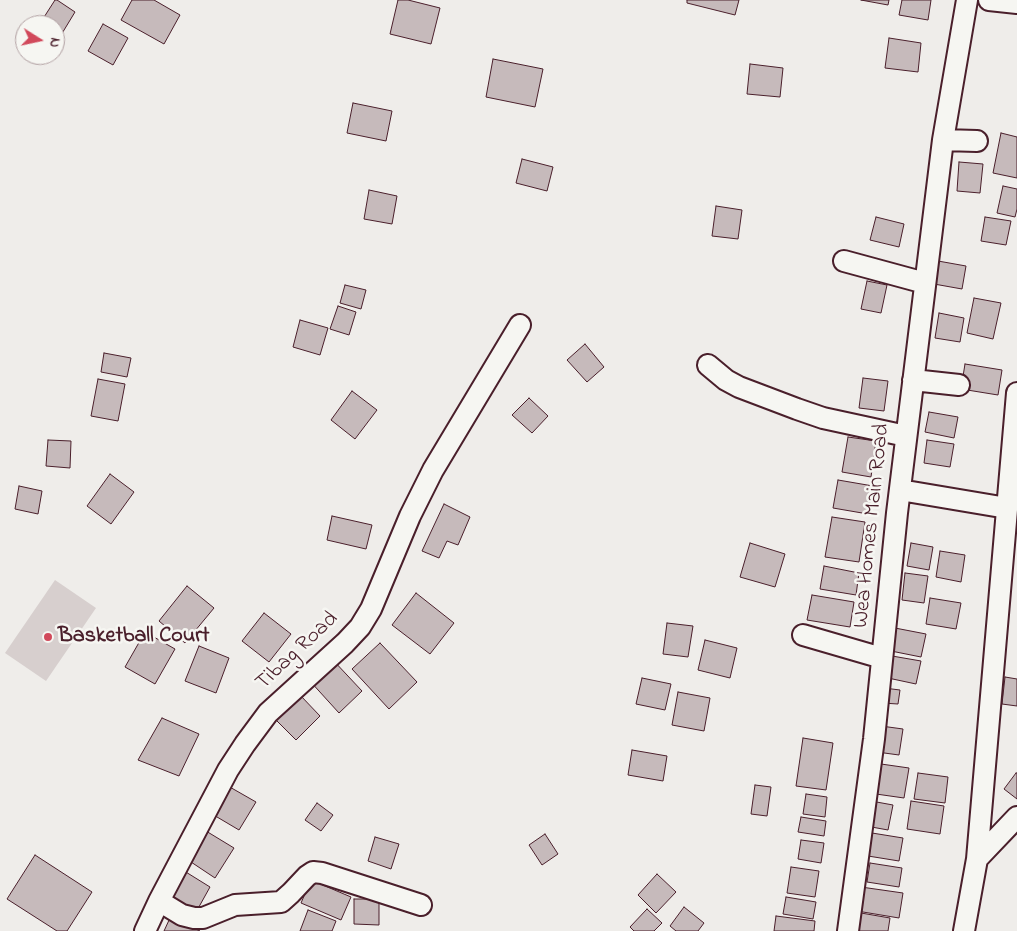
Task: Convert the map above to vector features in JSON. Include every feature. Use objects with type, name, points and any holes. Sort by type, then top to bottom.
[{"type":"street","name":"Wea Homes Main Road","points":[[848,931],[874,738],[906,436],[944,133],[967,0]]},
{"type":"street","points":[[989,0],[1017,3]]},
{"type":"street","points":[[944,133],[977,141]]},
{"type":"street","points":[[844,261],[925,283]]},
{"type":"street","name":"Tibag Road","points":[[145,931],[228,770],[246,744],[268,713],[346,643],[360,627],[371,609],[410,516],[433,470],[520,325]]},
{"type":"street","points":[[708,365],[726,380],[739,387],[797,409],[823,418],[906,436]]},
{"type":"street","points":[[913,380],[959,385]]},
{"type":"street","points":[[964,931],[977,859],[1017,393]]},
{"type":"street","points":[[900,490],[1007,508]]},
{"type":"street","points":[[803,636],[882,658]]},
{"type":"street","points":[[977,859],[1017,817]]},
{"type":"street","points":[[159,901],[182,915],[203,918],[235,905],[281,902],[306,876],[313,872],[422,905]]},
{"type":"shaded area","points":[[55,580],[96,608],[46,681],[5,653]]},
{"type":"building","points":[[55,0],[75,12],[65,28],[65,15],[45,15]]},
{"type":"building","points":[[132,0],[154,0],[180,15],[164,44],[121,20]]},
{"type":"building","points":[[398,0],[408,0],[440,8],[431,44],[390,34]]},
{"type":"building","points":[[687,0],[739,0],[735,15],[687,3]]},
{"type":"building","points":[[861,0],[889,0],[888,5]]},
{"type":"building","points":[[902,0],[931,0],[928,20],[899,15]]},
{"type":"building","points":[[103,24],[128,38],[113,65],[88,51]]},
{"type":"building","points":[[889,38],[921,43],[918,72],[885,68]]},
{"type":"building","points":[[493,59],[543,69],[535,107],[486,97]]},
{"type":"building","points":[[750,64],[783,68],[780,97],[747,94]]},
{"type":"building","points":[[353,103],[392,111],[386,141],[347,133]]},
{"type":"building","points":[[1001,133],[1017,137],[1017,178],[993,173]]},
{"type":"building","points":[[522,159],[553,167],[547,191],[516,183]]},
{"type":"building","points":[[959,162],[983,164],[980,193],[957,191]]},
{"type":"building","points":[[1003,186],[1017,189],[1015,217],[997,213]]},
{"type":"building","points":[[369,190],[397,196],[392,224],[364,219]]},
{"type":"building","points":[[716,206],[742,210],[738,239],[712,236]]},
{"type":"building","points":[[876,217],[904,224],[899,247],[870,240]]},
{"type":"building","points":[[985,217],[1011,221],[1006,245],[981,241]]},
{"type":"building","points":[[938,261],[966,266],[962,289],[934,284]]},
{"type":"building","points":[[867,281],[887,285],[881,313],[861,309]]},
{"type":"building","points":[[345,285],[366,290],[361,309],[340,303]]},
{"type":"building","points":[[974,298],[1001,303],[993,339],[967,333]]},
{"type":"building","points":[[338,306],[356,312],[349,335],[330,329]]},
{"type":"building","points":[[939,313],[964,318],[960,342],[935,338]]},
{"type":"building","points":[[300,320],[328,328],[320,355],[293,347]]},
{"type":"building","points":[[585,344],[604,367],[587,382],[567,360]]},
{"type":"building","points":[[104,353],[131,358],[127,377],[101,372]]},
{"type":"building","points":[[965,364],[1002,370],[998,395],[961,389]]},
{"type":"building","points":[[863,378],[888,381],[884,411],[859,408]]},
{"type":"building","points":[[98,379],[125,384],[118,421],[91,416]]},
{"type":"building","points":[[352,391],[377,410],[355,439],[331,420]]},
{"type":"building","points":[[529,398],[548,416],[532,433],[512,415]]},
{"type":"building","points":[[929,412],[958,417],[954,438],[925,432]]},
{"type":"building","points":[[848,437],[876,441],[871,477],[842,472]]},
{"type":"building","points":[[48,440],[71,441],[70,468],[46,466]]},
{"type":"building","points":[[927,440],[954,444],[950,467],[924,463]]},
{"type":"building","points":[[110,474],[134,492],[111,524],[87,506]]},
{"type":"building","points":[[838,480],[873,486],[868,514],[833,508]]},
{"type":"building","points":[[19,486],[42,491],[38,514],[15,509]]},
{"type":"building","points":[[444,504],[470,517],[458,545],[447,541],[439,558],[422,551]]},
{"type":"building","points":[[332,516],[372,525],[366,549],[327,540]]},
{"type":"building","points":[[832,517],[865,522],[859,562],[825,557]]},
{"type":"building","points":[[750,543],[785,554],[775,587],[740,577]]},
{"type":"building","points":[[911,543],[933,547],[929,570],[907,566]]},
{"type":"building","points":[[940,551],[965,555],[961,582],[936,577]]},
{"type":"building","points":[[824,566],[859,573],[856,595],[820,589]]},
{"type":"building","points":[[905,573],[928,576],[924,603],[902,600]]},
{"type":"building","points":[[187,586],[214,608],[185,643],[159,621]]},
{"type":"building","points":[[416,593],[454,623],[430,654],[392,625]]},
{"type":"building","points":[[812,595],[854,602],[850,627],[807,620]]},
{"type":"building","points":[[930,598],[961,603],[956,629],[926,624]]},
{"type":"building","points":[[264,613],[291,634],[269,662],[242,641]]},
{"type":"building","points":[[667,623],[693,626],[688,657],[663,654]]},
{"type":"building","points":[[895,628],[926,634],[921,657],[891,651]]},
{"type":"building","points":[[145,632],[175,649],[155,684],[125,667]]},
{"type":"building","points":[[705,640],[737,648],[730,678],[698,670]]},
{"type":"building","points":[[380,643],[417,682],[389,709],[352,669]]},
{"type":"building","points":[[199,646],[229,658],[216,693],[185,681]]},
{"type":"building","points":[[892,656],[921,661],[916,684],[888,678]]},
{"type":"building","points":[[332,659],[362,691],[339,713],[309,680]]},
{"type":"building","points":[[1005,677],[1017,679],[1017,706],[1002,704]]},
{"type":"building","points":[[642,678],[671,684],[665,710],[636,704]]},
{"type":"building","points":[[884,688],[900,690],[898,704],[882,703]]},
{"type":"building","points":[[678,692],[710,698],[704,731],[672,725]]},
{"type":"building","points":[[300,695],[320,716],[296,740],[276,720]]},
{"type":"building","points":[[162,718],[199,734],[179,776],[138,760]]},
{"type":"building","points":[[881,726],[903,729],[899,755],[877,752]]},
{"type":"building","points":[[803,738],[833,743],[826,790],[796,786]]},
{"type":"building","points":[[632,750],[667,756],[663,781],[628,775]]},
{"type":"building","points":[[874,763],[909,768],[904,798],[869,793]]},
{"type":"building","points":[[918,773],[948,777],[945,803],[914,799]]},
{"type":"building","points":[[1017,773],[1017,799],[1004,789]]},
{"type":"building","points":[[755,785],[771,787],[767,816],[751,814]]},
{"type":"building","points":[[228,786],[256,802],[239,830],[212,814]]},
{"type":"building","points":[[806,794],[827,797],[825,817],[803,814]]},
{"type":"building","points":[[871,801],[893,805],[888,830],[866,826]]},
{"type":"building","points":[[911,801],[944,806],[940,834],[907,829]]},
{"type":"building","points":[[317,803],[333,815],[321,831],[305,820]]},
{"type":"building","points":[[801,817],[826,821],[824,836],[798,832]]},
{"type":"building","points":[[206,831],[234,848],[215,878],[188,860]]},
{"type":"building","points":[[872,833],[903,838],[899,861],[868,856]]},
{"type":"building","points":[[545,834],[558,854],[542,865],[529,845]]},
{"type":"building","points":[[375,837],[399,844],[391,869],[368,861]]},
{"type":"building","points":[[801,840],[824,843],[821,863],[798,859]]},
{"type":"building","points":[[35,855],[92,892],[67,931],[57,931],[7,899]]},
{"type":"building","points":[[870,863],[902,868],[899,887],[867,882]]},
{"type":"building","points":[[791,867],[819,871],[815,897],[787,893]]},
{"type":"building","points":[[181,869],[210,887],[195,914],[165,897]]},
{"type":"building","points":[[657,874],[676,892],[656,913],[638,895]]},
{"type":"building","points":[[311,880],[351,897],[341,920],[301,903]]},
{"type":"building","points":[[861,887],[903,893],[899,918],[857,911]]},
{"type":"building","points":[[786,897],[816,902],[813,919],[783,914]]},
{"type":"building","points":[[354,899],[379,899],[379,925],[354,924]]},
{"type":"building","points":[[684,907],[704,923],[698,931],[676,931],[670,926]]},
{"type":"building","points":[[647,909],[662,923],[654,931],[634,931],[630,927]]},
{"type":"building","points":[[308,910],[336,921],[332,931],[300,931]]},
{"type":"building","points":[[861,913],[890,918],[888,931],[858,931]]},
{"type":"building","points":[[776,916],[815,921],[814,931],[774,931]]},
{"type":"building","points":[[170,918],[200,931],[164,931]]},
{"type":"place","name":"Basketball Court","points":[[48,637]]}]
